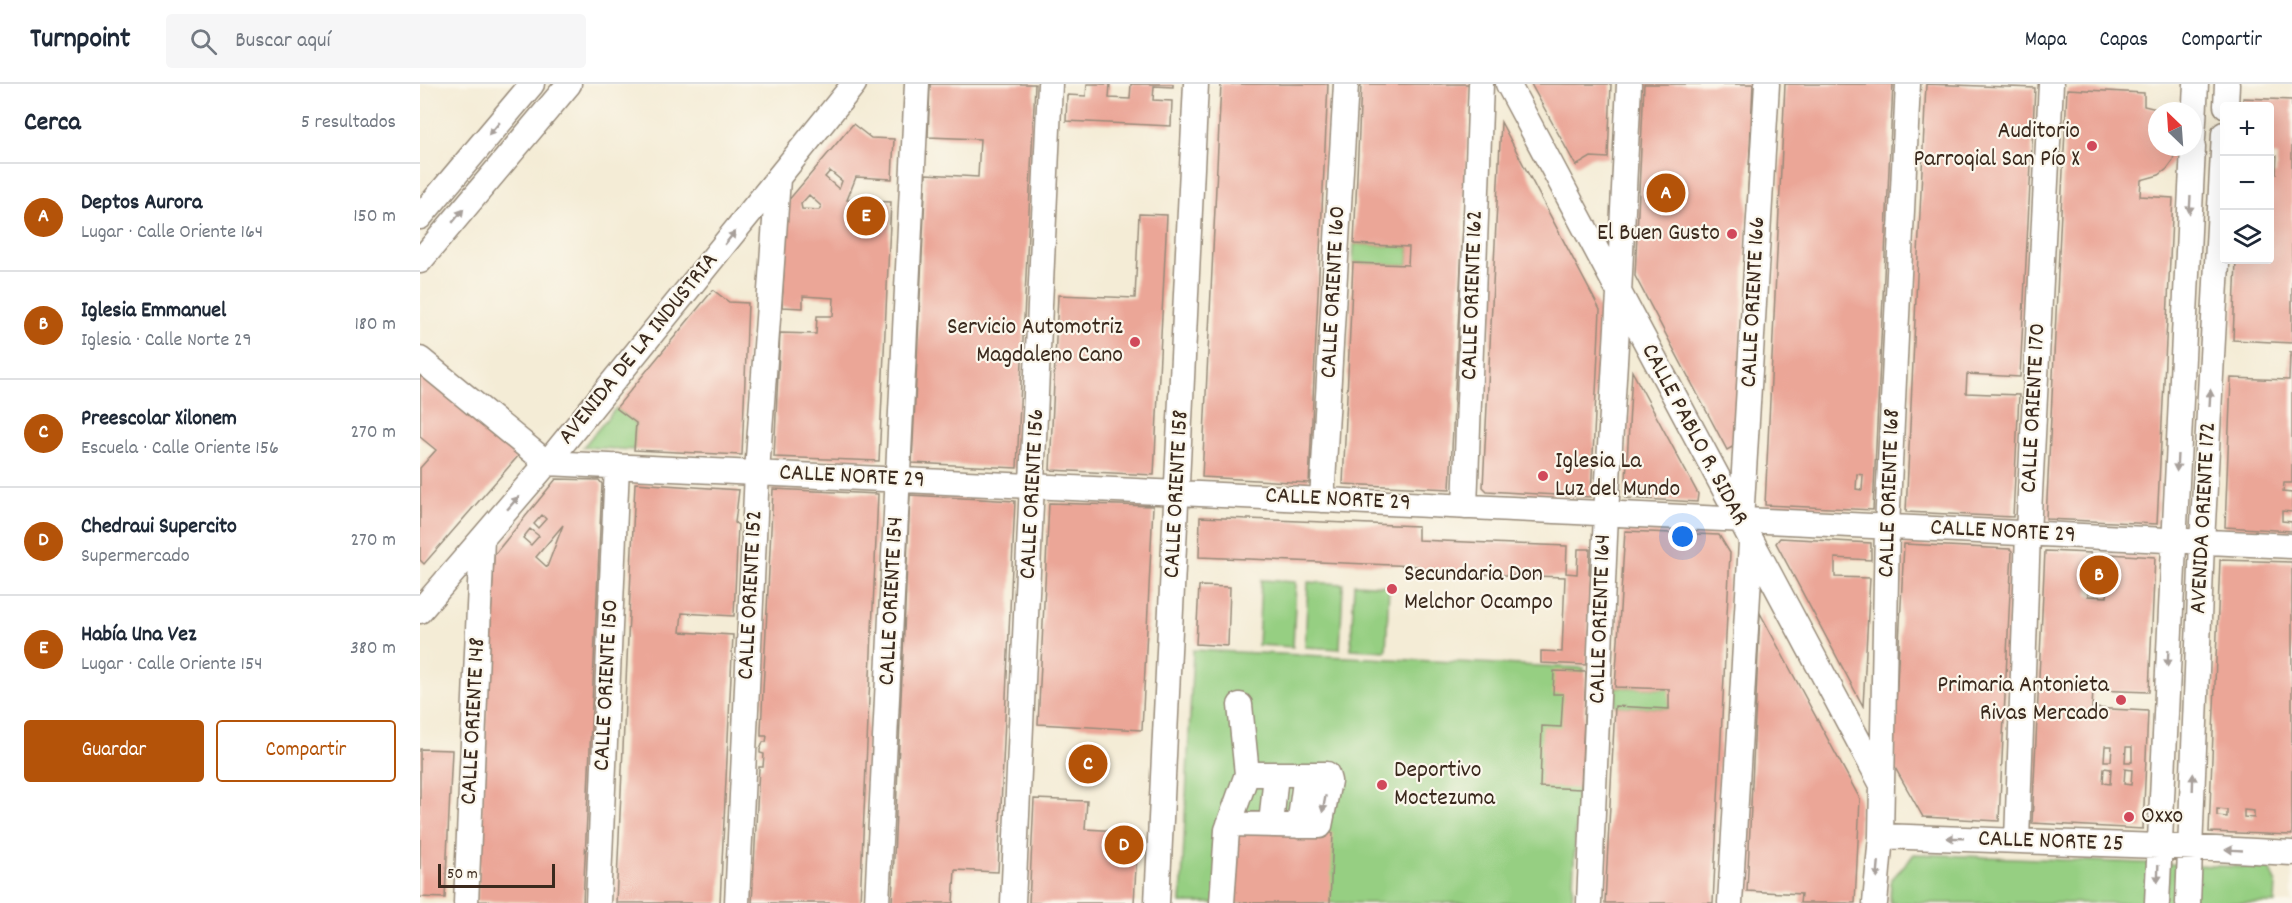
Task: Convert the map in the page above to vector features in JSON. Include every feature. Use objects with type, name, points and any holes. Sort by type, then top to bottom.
[{"type":"street","points":[[420,217],[532,84]]},
{"type":"street","points":[[420,261],[569,84]]},
{"type":"street","name":"AVENIDA DE LA INDUSTRIA","points":[[420,611],[547,463],[854,84]]},
{"type":"street","name":"CALLE ORIENTE 154","points":[[877,903],[917,84]]},
{"type":"street","name":"CALLE ORIENTE 156","points":[[1013,903],[1050,84]]},
{"type":"street","name":"CALLE ORIENTE 158","points":[[1157,903],[1197,84]]},
{"type":"street","name":"CALLE ORIENTE 160","points":[[1322,500],[1346,84]]},
{"type":"street","name":"CALLE ORIENTE 162","points":[[1465,507],[1481,84]]},
{"type":"street","name":"CALLE PABLO R. SIDAR","points":[[1508,84],[1882,785]]},
{"type":"street","name":"CALLE ORIENTE 164","points":[[1589,903],[1606,514],[1629,84]]},
{"type":"street","name":"CALLE ORIENTE 166","points":[[1730,903],[1767,84]]},
{"type":"street","name":"CALLE ORIENTE 168","points":[[1875,903],[1881,836],[1887,527],[1908,84]]},
{"type":"street","name":"CALLE ORIENTE 170","points":[[2018,840],[2028,533],[2051,84]]},
{"type":"street","points":[[2195,102],[2196,84]]},
{"type":"street","points":[[2226,102],[2227,84]]},
{"type":"street","name":"AVENIDA ORIENTE 172","points":[[2157,903],[2193,156]]},
{"type":"street","name":"AVENIDA ORIENTE 172","points":[[2188,903],[2202,542],[2223,156]]},
{"type":"street","name":"CALLE ORIENTE 152","points":[[737,903],[757,472],[778,179]]},
{"type":"street","points":[[420,359],[547,463]]},
{"type":"street","name":"CALLE NORTE 29","points":[[547,463],[1606,514],[1746,531],[1887,527],[2292,546]]},
{"type":"street","name":"CALLE ORIENTE 150","points":[[598,903],[617,466]]},
{"type":"street","name":"CALLE ORIENTE 148","points":[[466,903],[482,538]]},
{"type":"street","points":[[1222,903],[1227,830],[1247,774],[1240,705]]},
{"type":"street","points":[[1229,824],[1299,826],[1306,774],[1247,774]]},
{"type":"street","points":[[1271,825],[1276,774]]},
{"type":"street","name":"CALLE NORTE 25","points":[[1881,836],[2292,853]]},
{"type":"green space","points":[[1354,244],[1409,247],[1408,265],[1353,263]]},
{"type":"green space","points":[[616,408],[636,423],[634,450],[583,447]]},
{"type":"green space","points":[[1261,580],[1296,582],[1293,647],[1258,645]]},
{"type":"green space","points":[[1308,582],[1343,584],[1340,649],[1305,647]]},
{"type":"green space","points":[[1354,584],[1389,586],[1386,651],[1351,649]]},
{"type":"green space","name":"Deportivo Moctezuma","points":[[1193,650],[1584,668],[1572,903],[1181,903]]},
{"type":"green space","points":[[1615,687],[1670,689],[1669,709],[1615,706]]},
{"type":"green space","points":[[1914,854],[2270,868],[2276,882],[2275,903],[1890,903],[1891,880]]},
{"type":"building","points":[[930,84],[1035,84],[1017,468],[912,463],[926,174],[978,177],[980,139],[928,137]]},
{"type":"building","points":[[1087,84],[1110,84],[1109,98],[1130,99],[1131,84],[1173,84],[1173,87],[1154,86],[1153,100],[1172,101],[1171,126],[1066,121],[1067,95],[1086,96]]},
{"type":"building","points":[[1221,84],[1328,84],[1309,483],[1202,477]]},
{"type":"building","points":[[1361,84],[1470,84],[1450,489],[1343,484],[1353,263],[1408,265],[1409,247],[1354,244]]},
{"type":"building","points":[[1531,84],[1611,84],[1608,158],[1591,157],[1576,166]]},
{"type":"building","points":[[1644,84],[1753,84],[1736,445],[1727,450],[1635,276]]},
{"type":"building","points":[[1785,84],[1893,84],[1873,510],[1765,505]],"holes":[[[1857,474],[1863,475],[1862,490],[1856,489]]]},
{"type":"building","points":[[1926,84],[2035,88],[2020,377],[1967,374],[1966,393],[2019,395],[2013,517],[1906,512]]},
{"type":"building","points":[[2067,89],[2144,93],[2144,106],[2148,107],[2148,156],[2174,156],[2167,169],[2159,175],[2141,180],[2140,196],[2173,198],[2157,524],[2046,519]]},
{"type":"building","points":[[2243,98],[2292,100],[2292,343],[2233,340],[2236,264],[2274,264],[2274,174],[2276,174],[2277,156],[2274,156],[2274,102],[2243,102]]},
{"type":"building","points":[[1501,122],[1600,310],[1591,497],[1487,491],[1483,487]]},
{"type":"building","points":[[853,124],[871,138],[894,139],[892,179],[856,177],[847,200],[891,202],[879,461],[774,457],[780,333],[816,334],[817,316],[833,316],[834,298],[803,296],[803,308],[782,307],[787,202]],"holes":[[[830,171],[842,181],[839,189],[825,177]],[[809,195],[821,206],[819,210],[802,209],[801,204]]]},
{"type":"building","points":[[1139,214],[1167,215],[1154,475],[1050,470],[1058,295],[1135,298]]},
{"type":"building","points":[[713,290],[729,302],[748,303],[742,455],[634,450],[636,423],[616,408]]},
{"type":"building","points":[[2290,352],[2292,352],[2292,483],[2284,483],[2283,492],[2292,493],[2292,512],[2282,511],[2282,521],[2292,522],[2292,531],[2225,527],[2231,378],[2289,380]]},
{"type":"building","points":[[1632,371],[1698,494],[1697,502],[1625,498]]},
{"type":"building","points":[[420,372],[519,455],[424,564],[420,560],[420,468],[436,450],[420,437]]},
{"type":"building","points":[[556,479],[599,480],[602,484],[583,903],[477,901],[494,555]],"holes":[[[542,515],[546,519],[538,528],[534,524]],[[563,525],[547,567],[536,557]],[[530,529],[539,536],[531,545],[523,538]]]},
{"type":"building","points":[[635,483],[739,490],[735,523],[738,525],[734,616],[682,613],[680,632],[733,635],[720,903],[616,903]]},
{"type":"building","points":[[773,489],[878,494],[860,903],[752,903],[759,767],[763,767],[764,754],[760,753],[760,750],[767,736],[761,736],[761,730]]},
{"type":"building","points":[[910,495],[1015,501],[998,872],[955,870],[953,903],[892,903]]},
{"type":"building","points":[[1049,503],[1153,506],[1142,730],[1038,724]]},
{"type":"building","points":[[1200,517],[1418,526],[1418,540],[1567,546],[1566,573],[1577,574],[1578,549],[1590,549],[1587,665],[1541,663],[1541,651],[1562,652],[1565,577],[1416,572],[1417,566],[1199,557]]},
{"type":"building","points":[[1625,531],[1719,535],[1730,553],[1713,903],[1605,903],[1615,706],[1669,709],[1669,689],[1615,687]]},
{"type":"building","points":[[1780,538],[1871,543],[1871,560],[1835,558],[1835,577],[1870,578],[1863,706],[1776,543]]},
{"type":"building","points":[[1904,544],[2010,549],[2012,551],[1999,821],[1923,817],[1893,764]]},
{"type":"building","points":[[2045,551],[2091,553],[2088,596],[2107,597],[2110,554],[2155,557],[2149,692],[2093,690],[2092,708],[2148,711],[2143,829],[2032,823]],"holes":[[[2105,746],[2112,746],[2111,761],[2104,761]],[[2126,747],[2132,747],[2132,762],[2125,762]],[[2104,768],[2111,769],[2110,784],[2103,783]],[[2125,769],[2132,770],[2131,785],[2124,784]]]},
{"type":"building","points":[[2220,560],[2292,562],[2292,835],[2209,832]],"holes":[[[2217,809],[2227,810],[2227,817],[2217,816]],[[2244,810],[2254,811],[2254,818],[2244,817]]]},
{"type":"building","points":[[1199,586],[1230,587],[1228,646],[1196,644]]},
{"type":"building","points":[[1760,613],[1860,799],[1855,903],[1800,903],[1801,894],[1747,891]]},
{"type":"building","points":[[1554,671],[1586,672],[1581,789],[1540,787],[1542,726],[1561,727],[1563,694],[1553,694]]},
{"type":"building","points":[[420,749],[452,750],[445,898],[420,897]]},
{"type":"building","points":[[1034,799],[1087,801],[1085,829],[1138,832],[1134,903],[1029,903]]},
{"type":"building","points":[[1234,829],[1333,833],[1330,903],[1231,903]]},
{"type":"place","name":"Auditorio Parroqial San Pío X","points":[[2092,146]]},
{"type":"place","name":"Deptos Aurora","points":[[1666,193]]},
{"type":"place","name":"Había Una Vez","points":[[866,216]]},
{"type":"place","name":"El Buen Gusto","points":[[1732,234]]},
{"type":"place","name":"Servicio Automotriz Magdaleno Cano","points":[[1135,342]]},
{"type":"place","name":"Iglesia La Luz del Mundo","points":[[1543,476]]},
{"type":"place","name":"Iglesia Emmanuel","points":[[2099,575]]},
{"type":"place","name":"Secundaria Don Melchor Ocampo","points":[[1392,589]]},
{"type":"place","name":"Primaria Antonieta Rivas Mercado","points":[[2121,700]]},
{"type":"place","name":"Preescolar Xilonem","points":[[1088,764]]},
{"type":"place","name":"Deportivo Moctezuma","points":[[1382,785]]},
{"type":"place","name":"Oxxo","points":[[2129,817]]},
{"type":"place","name":"Chedraui Supercito","points":[[1124,845]]}]
